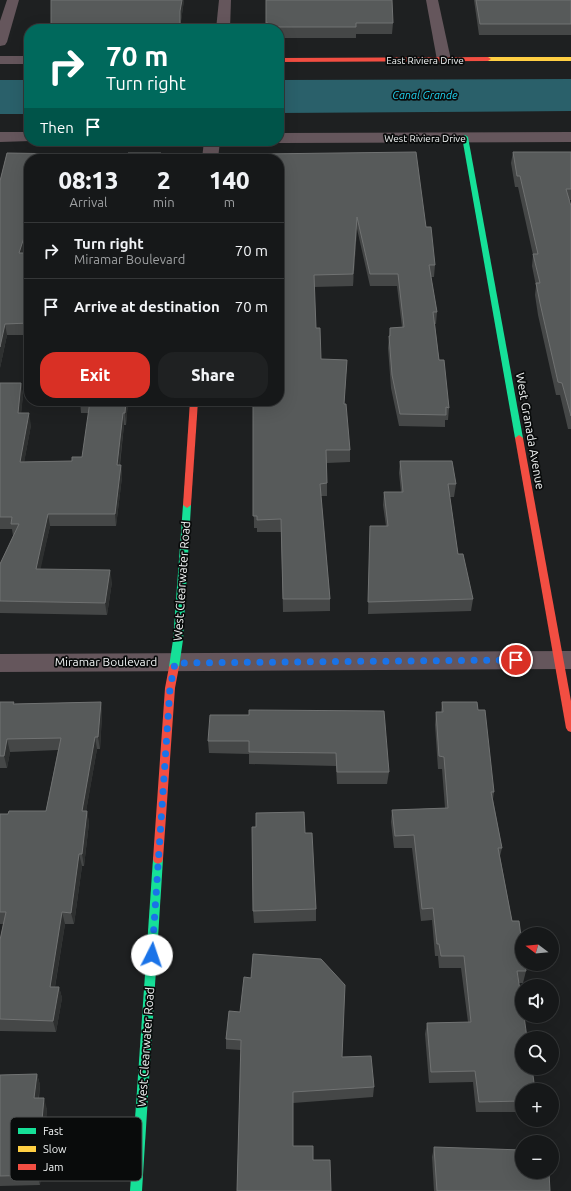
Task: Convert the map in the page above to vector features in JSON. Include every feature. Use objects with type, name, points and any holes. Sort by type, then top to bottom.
[{"type":"street","points":[[0,42],[13,0]]},
{"type":"street","points":[[223,24],[225,0]]},
{"type":"street","points":[[432,0],[444,60]]},
{"type":"street","name":"East Riviera Drive","points":[[284,60],[571,59]]},
{"type":"street","points":[[0,60],[24,60]]},
{"type":"street","points":[[0,137],[24,137]]},
{"type":"street","name":"West Riviera Drive","points":[[284,138],[571,137]]},
{"type":"street","name":"West Granada Avenue","points":[[465,138],[565,660],[571,728]]},
{"type":"street","name":"West Clearwater Road","points":[[141,1117],[170,688],[175,663],[194,406]]},
{"type":"street","name":"Miramar Boulevard","points":[[0,663],[565,660]]},
{"type":"street","name":"West Clearwater Road","points":[[136,1191],[137,1181]]},
{"type":"water","name":"Canal Grande","points":[[571,79],[571,111],[284,113],[284,80]]},
{"type":"water","points":[[0,80],[24,80],[24,114],[0,114]]},
{"type":"building","points":[[51,0],[182,0],[180,24],[51,24]]},
{"type":"building","points":[[266,0],[392,0],[393,23],[356,23],[356,27],[284,27],[284,24],[266,23]]},
{"type":"building","points":[[476,0],[571,0],[571,24],[480,24]]},
{"type":"building","points":[[416,152],[426,227],[431,227],[435,265],[429,265],[437,312],[433,312],[439,360],[444,360],[449,408],[446,407],[446,415],[400,414],[392,375],[389,336],[390,328],[404,327],[398,274],[370,274],[357,217],[353,274],[314,275],[316,328],[320,328],[321,359],[347,360],[344,404],[346,404],[350,450],[326,450],[327,483],[320,484],[330,599],[283,599],[281,519],[257,520],[257,516],[253,516],[253,406],[284,406],[284,154],[260,154]]},
{"type":"building","points":[[513,152],[571,152],[571,189],[566,189],[571,206],[571,416],[562,383],[558,382],[540,303],[536,283],[540,283],[533,254],[538,254],[520,176],[517,176]]},
{"type":"building","points":[[7,153],[65,154],[24,154],[24,238],[19,253],[24,253],[24,323],[5,324],[0,347],[0,181]]},
{"type":"building","points":[[128,153],[161,153],[161,154]]},
{"type":"building","points":[[0,383],[21,383],[18,413],[29,413],[20,462],[72,461],[72,457],[82,457],[89,406],[126,406],[125,413],[123,413],[117,465],[121,465],[115,514],[48,514],[36,569],[110,570],[105,603],[0,601],[0,564],[19,524],[11,524],[12,517],[0,517]]},
{"type":"building","points":[[400,461],[452,461],[456,484],[448,484],[458,554],[463,554],[473,599],[368,602],[370,526],[388,526],[384,492],[403,492]]},
{"type":"building","points":[[0,702],[14,702],[13,704],[101,702],[98,737],[95,737],[82,811],[87,811],[82,854],[79,854],[71,913],[62,912],[50,987],[59,987],[53,1021],[0,1019],[0,940],[6,912],[0,912],[0,814],[8,814],[9,811],[46,811],[61,738],[7,739],[4,756],[0,756]]},
{"type":"building","points":[[442,702],[477,702],[478,710],[485,710],[494,792],[491,792],[502,848],[498,848],[512,921],[519,921],[520,927],[515,927],[515,971],[517,971],[518,979],[515,979],[515,1023],[525,1023],[526,1031],[515,1031],[515,1075],[533,1075],[534,1083],[515,1083],[515,1101],[479,1102],[475,1071],[431,1072],[427,1023],[471,1022],[464,956],[441,956],[439,944],[437,944],[433,908],[422,909],[414,835],[395,836],[392,810],[448,808],[444,757],[439,756],[436,712],[443,712]]},
{"type":"building","points":[[249,710],[384,711],[389,772],[337,772],[336,753],[249,752],[249,741],[208,741],[210,715],[249,715]]},
{"type":"building","points":[[304,812],[305,833],[312,833],[316,909],[253,911],[252,827],[256,827],[256,813]]},
{"type":"building","points":[[253,954],[321,959],[345,985],[342,1057],[371,1056],[374,1087],[293,1092],[293,1146],[313,1146],[313,1160],[330,1160],[331,1191],[237,1191],[241,1040],[226,1039],[229,1011],[240,1012],[244,977],[251,978]]},
{"type":"building","points":[[37,1074],[34,1098],[44,1098],[42,1117],[10,1117],[10,1176],[0,1176],[0,1075]]},
{"type":"building","points":[[434,1147],[515,1150],[515,1179],[549,1179],[550,1191],[437,1191]]},
{"type":"traffic: fast","points":[[465,137],[519,438]]},
{"type":"traffic: fast","points":[[174,667],[178,640],[187,505]]},
{"type":"traffic: fast","points":[[141,1117],[158,859]]},
{"type":"traffic: fast","points":[[136,1191],[137,1181]]},
{"type":"traffic: slow","points":[[488,59],[571,59]]},
{"type":"traffic: jam","points":[[284,60],[488,59]]},
{"type":"traffic: jam","points":[[187,505],[194,406]]},
{"type":"traffic: jam","points":[[519,438],[571,728]]},
{"type":"traffic: jam","points":[[158,859],[170,688],[174,667]]},
{"type":"route","points":[[152,955],[170,688],[175,663],[516,660]]}]
